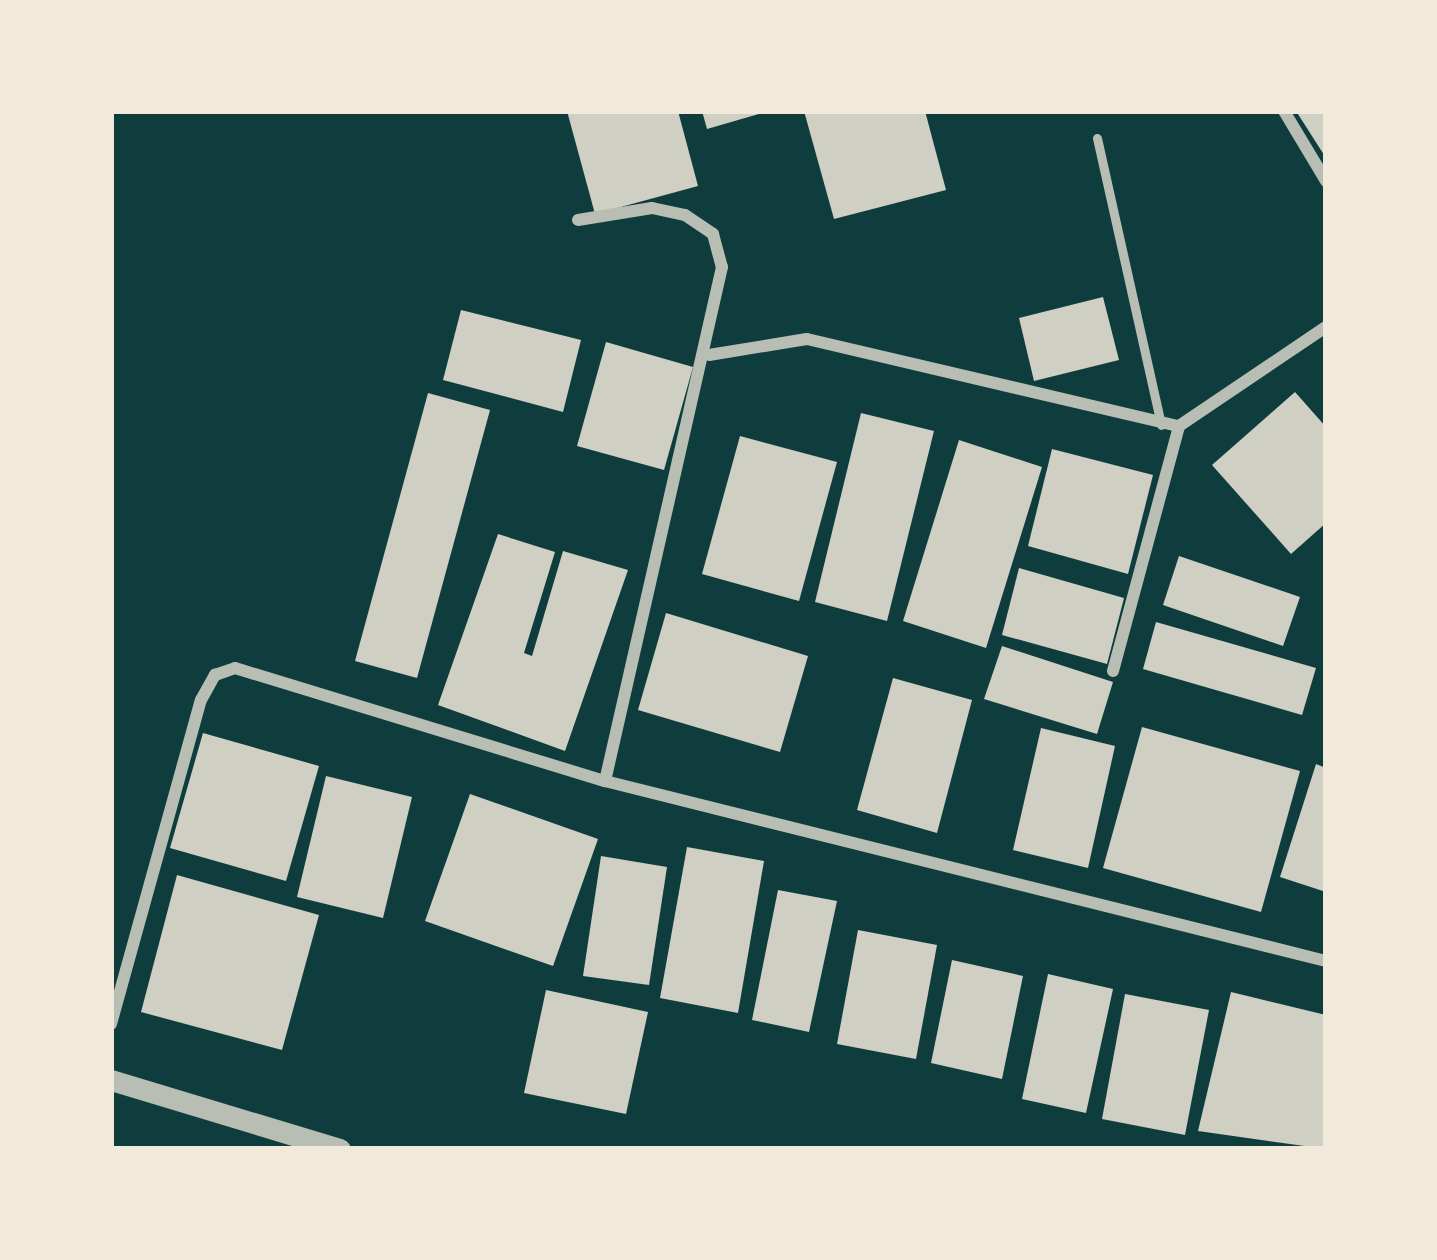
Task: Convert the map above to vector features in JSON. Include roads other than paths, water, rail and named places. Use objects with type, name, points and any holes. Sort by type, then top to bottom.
[{"type":"street","points":[[1284,111],[1326,181]]},
{"type":"street","points":[[578,220],[652,208],[713,234],[722,268],[709,355],[605,781]]},
{"type":"street","points":[[709,355],[807,339],[1180,426],[1326,328]]},
{"type":"street","points":[[1113,671],[1180,426]]},
{"type":"street","points":[[111,1024],[215,675],[236,668],[605,781],[1326,961]]},
{"type":"street","points":[[111,1080],[340,1149]]},
{"type":"lane","points":[[1097,138],[1161,425]]}]
